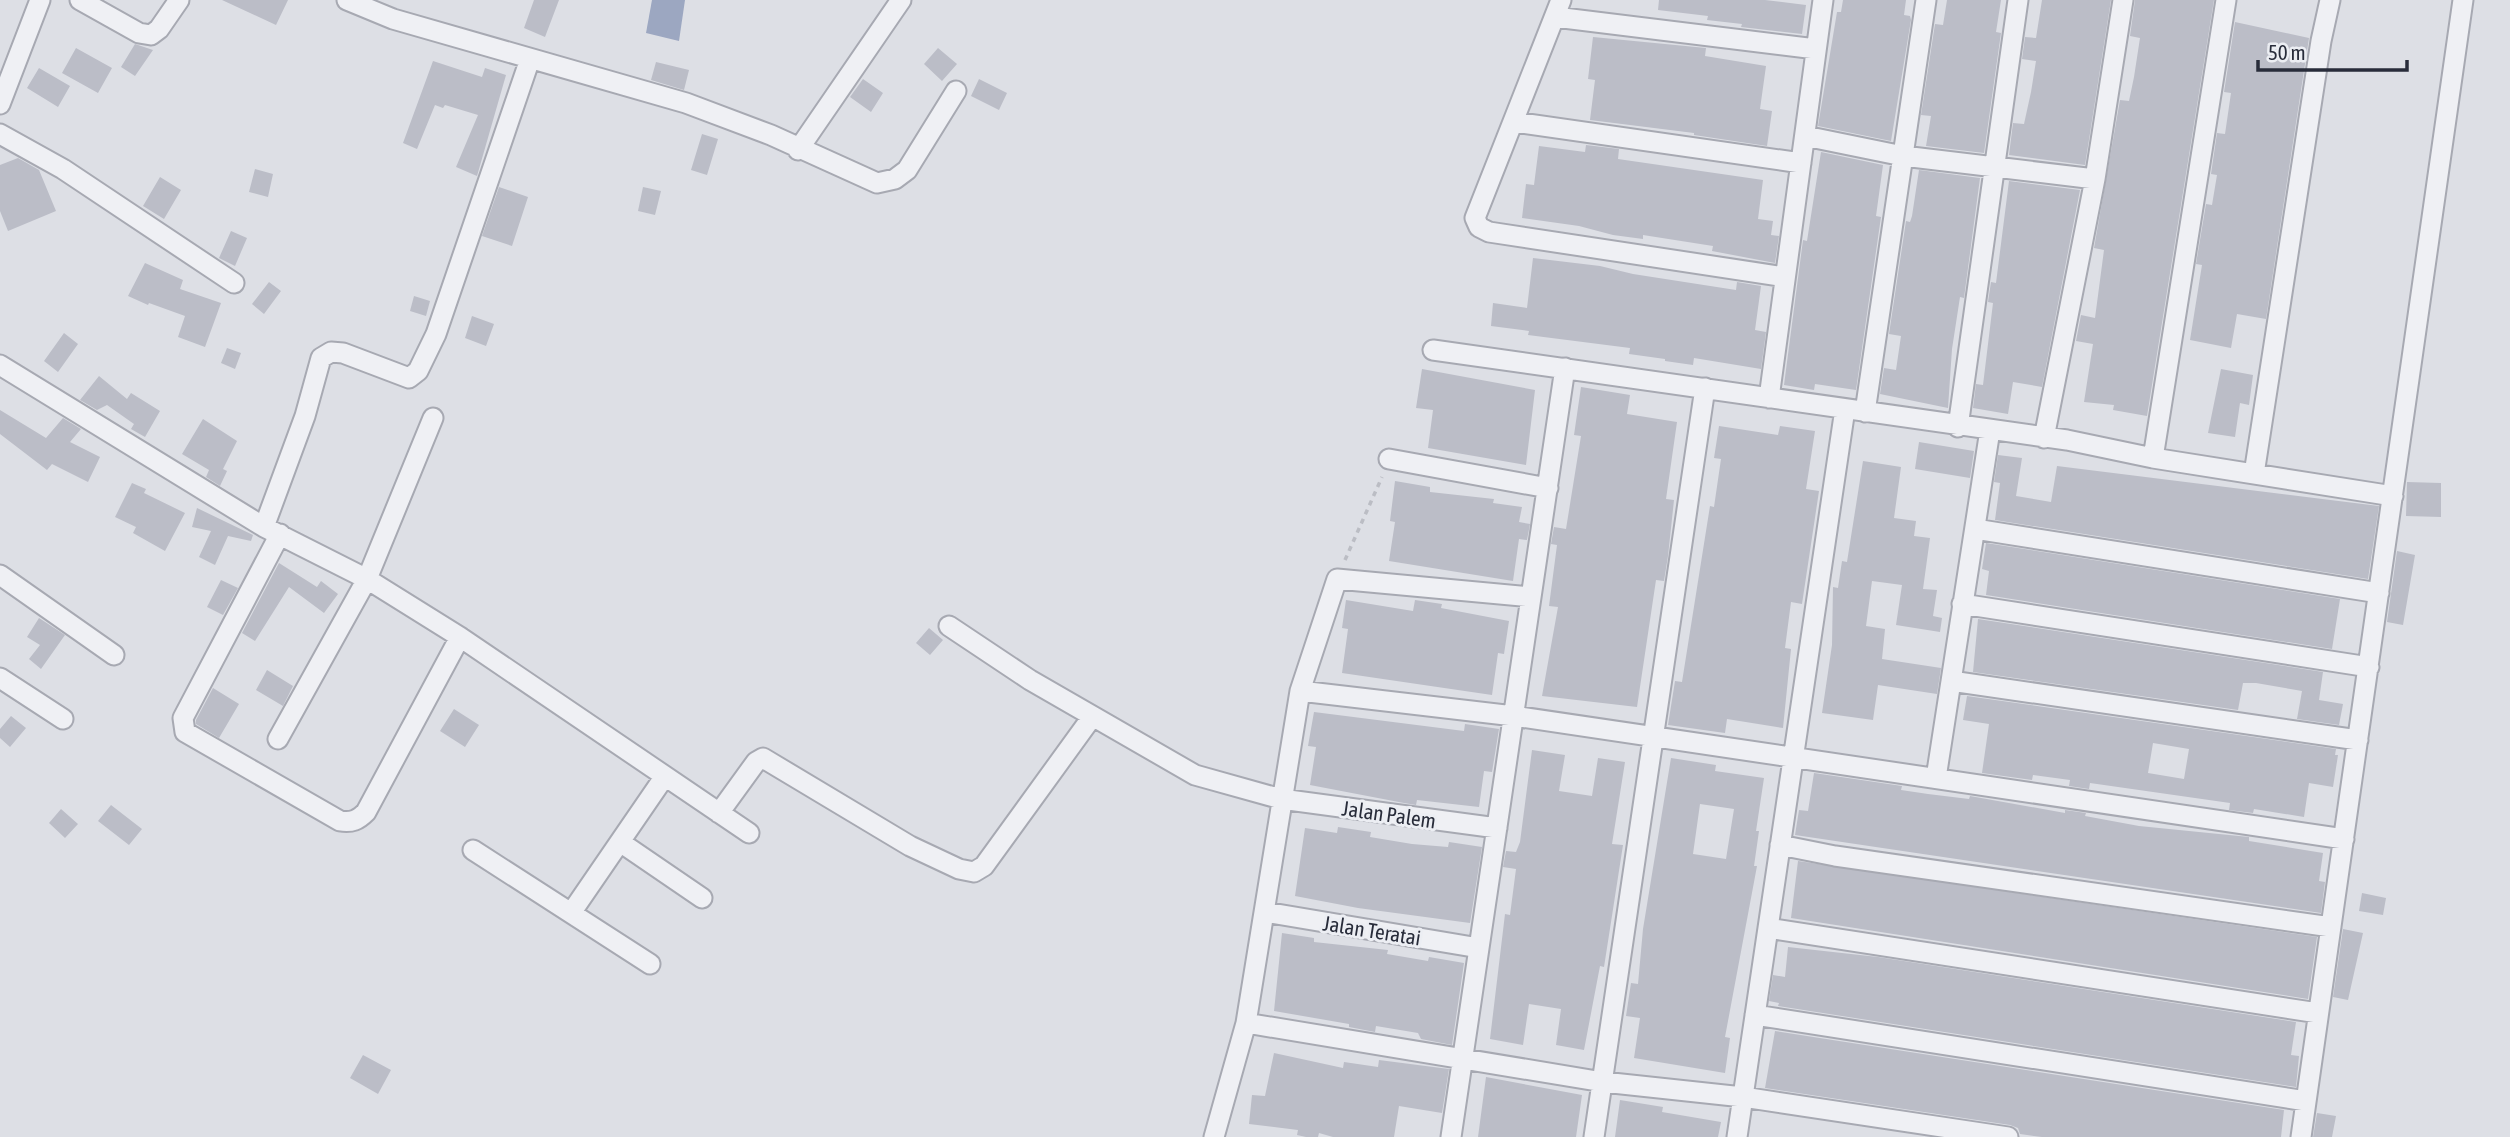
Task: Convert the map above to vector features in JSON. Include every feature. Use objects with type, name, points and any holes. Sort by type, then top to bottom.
[{"type":"street","points":[[0,104],[40,0]]},
{"type":"street","points":[[80,0],[139,33],[151,35],[159,29],[179,0]]},
{"type":"street","points":[[347,0],[393,19],[686,103],[771,135],[798,150],[877,183],[895,179],[906,170],[956,91]]},
{"type":"street","points":[[798,150],[901,0]]},
{"type":"street","points":[[1769,398],[1823,0]]},
{"type":"street","points":[[1866,412],[1926,0]]},
{"type":"street","points":[[1958,427],[2018,0]]},
{"type":"street","points":[[2044,438],[2095,179],[2123,0]]},
{"type":"street","points":[[2152,458],[2226,0]]},
{"type":"street","points":[[2255,474],[2321,41],[2330,0]]},
{"type":"street","points":[[2301,1137],[2393,496],[2457,1]]},
{"type":"street","points":[[1785,277],[1489,232],[1479,228],[1475,218],[1558,8],[1816,50]]},
{"type":"street","points":[[460,636],[366,812],[351,822],[340,821],[185,732],[183,718],[272,530],[321,358],[331,352],[343,353],[409,378],[422,363],[460,266],[530,59]]},
{"type":"street","points":[[1514,122],[1801,163]]},
{"type":"street","points":[[0,134],[63,169],[234,283]]},
{"type":"street","points":[[1805,136],[1903,156],[2095,179]]},
{"type":"street","points":[[1433,350],[2044,438],[2393,496]]},
{"type":"street","points":[[0,365],[272,530],[367,579],[460,636],[749,833]]},
{"type":"street","points":[[1451,1137],[1565,368]]},
{"type":"street","points":[[1594,1137],[1705,388]]},
{"type":"street","points":[[1737,1137],[1845,409]]},
{"type":"street","points":[[278,739],[367,579],[433,418]]},
{"type":"street","points":[[1936,778],[1990,430]]},
{"type":"street","points":[[1389,459],[1548,488]]},
{"type":"street","points":[[1975,529],[2379,593]]},
{"type":"street","points":[[0,575],[114,655]]},
{"type":"street","points":[[1214,1137],[1246,1023],[1300,691],[1337,579],[1531,597]]},
{"type":"street","points":[[1962,604],[2368,667]]},
{"type":"street","name":"Jalan Palem","points":[[950,626],[1030,680],[1195,775],[1281,799],[1497,828]]},
{"type":"street","points":[[0,678],[63,719]]},
{"type":"street","points":[[1951,681],[2358,740]]},
{"type":"street","points":[[1300,691],[1514,716],[2344,839]]},
{"type":"street","points":[[719,813],[756,762],[763,758],[910,846],[958,869],[974,872],[984,866],[1092,717]]},
{"type":"street","points":[[571,913],[665,776]]},
{"type":"street","points":[[620,842],[702,898]]},
{"type":"street","points":[[1780,845],[1835,856],[2331,927]]},
{"type":"street","points":[[473,850],[650,964]]},
{"type":"street","name":"Jalan Teratai","points":[[1265,912],[1479,948]]},
{"type":"street","points":[[1768,928],[2318,1013]]},
{"type":"street","points":[[1755,1015],[2306,1101]]},
{"type":"street","points":[[1246,1023],[1603,1082],[1743,1097],[2008,1137]]},
{"type":"path","points":[[1337,579],[1389,459]]},
{"type":"water","points":[[652,0],[685,0],[679,41],[646,33]]},
{"type":"building","points":[[222,0],[288,0],[276,25]]},
{"type":"building","points":[[534,0],[559,0],[545,37],[524,28]]},
{"type":"building","points":[[1659,0],[1765,0],[1806,5],[1802,34],[1741,27],[1742,24],[1707,20],[1708,16],[1658,10]]},
{"type":"building","points":[[1843,0],[1906,0],[1904,15],[1910,16],[1911,20],[1891,141],[1818,126],[1837,12],[1841,12]]},
{"type":"building","points":[[1947,0],[2001,0],[1996,32],[2001,33],[1984,153],[1926,146],[1931,116],[1921,115],[1935,24],[1943,25]]},
{"type":"building","points":[[2042,0],[2111,0],[2085,165],[2009,155],[2013,123],[2024,124],[2036,61],[2022,59],[2025,37],[2036,38]]},
{"type":"building","points":[[2135,0],[2214,0],[2147,416],[2113,410],[2114,405],[2084,402],[2093,344],[2076,341],[2081,315],[2095,318],[2104,250],[2094,248],[2120,100],[2129,101],[2134,77],[2140,38],[2130,36]]},
{"type":"building","points":[[2235,22],[2309,38],[2266,319],[2237,314],[2231,348],[2190,340],[2202,265],[2196,264],[2206,204],[2212,205],[2217,175],[2211,174],[2217,133],[2225,134],[2231,93],[2224,92]]},
{"type":"building","points":[[1593,37],[1706,48],[1705,56],[1766,66],[1760,109],[1772,111],[1767,146],[1694,133],[1590,120],[1595,80],[1588,79]]},
{"type":"building","points":[[135,44],[153,50],[135,76],[121,67]]},
{"type":"building","points":[[76,48],[112,68],[98,93],[62,73]]},
{"type":"building","points":[[938,48],[957,64],[942,81],[924,64]]},
{"type":"building","points":[[433,61],[482,77],[485,68],[506,75],[477,176],[456,167],[478,115],[445,105],[443,108],[435,105],[417,149],[403,143]]},
{"type":"building","points":[[656,62],[689,70],[684,90],[651,80]]},
{"type":"building","points":[[39,68],[70,86],[58,107],[27,88]]},
{"type":"building","points":[[863,79],[883,93],[871,112],[850,97]]},
{"type":"building","points":[[979,79],[1007,93],[999,110],[971,96]]},
{"type":"building","points":[[702,134],[718,139],[707,175],[691,170]]},
{"type":"building","points":[[1586,145],[1619,149],[1618,159],[1763,180],[1758,219],[1773,221],[1771,235],[1779,236],[1775,263],[1712,251],[1713,246],[1643,235],[1643,239],[1613,235],[1579,226],[1522,218],[1526,184],[1534,185],[1539,146],[1585,152]]},
{"type":"building","points":[[1821,152],[1883,165],[1876,216],[1881,217],[1856,390],[1815,384],[1814,390],[1784,385],[1803,240],[1807,241]]},
{"type":"building","points":[[18,158],[39,170],[56,211],[8,231],[0,211],[0,165]]},
{"type":"building","points":[[255,169],[273,174],[268,197],[249,192]]},
{"type":"building","points":[[1919,170],[1980,178],[1964,298],[1960,297],[1952,349],[1948,408],[1880,394],[1884,368],[1896,370],[1901,336],[1889,334],[1906,221],[1910,222],[1912,216]]},
{"type":"building","points":[[160,177],[181,190],[164,219],[143,206]]},
{"type":"building","points":[[2009,181],[2080,190],[2042,387],[2013,382],[2008,414],[1973,408],[1976,384],[1983,385],[1993,303],[1988,302],[1991,282],[1996,283]]},
{"type":"building","points":[[499,187],[528,197],[512,246],[482,236]]},
{"type":"building","points":[[643,187],[661,191],[655,215],[638,211]]},
{"type":"building","points":[[231,231],[247,238],[235,266],[219,258]]},
{"type":"building","points":[[1533,258],[1600,266],[1633,274],[1736,290],[1737,282],[1761,286],[1755,330],[1766,332],[1761,369],[1694,358],[1693,365],[1665,361],[1629,354],[1630,348],[1528,335],[1529,331],[1491,326],[1493,303],[1527,308]]},
{"type":"building","points":[[145,263],[183,280],[180,289],[221,303],[205,347],[178,337],[185,316],[128,296]]},
{"type":"building","points":[[269,282],[281,291],[264,314],[252,304]]},
{"type":"building","points":[[414,296],[430,301],[426,316],[410,311]]},
{"type":"building","points":[[472,316],[494,324],[486,346],[465,338]]},
{"type":"building","points":[[64,333],[78,344],[58,372],[44,361]]},
{"type":"building","points":[[227,348],[241,353],[235,369],[221,363]]},
{"type":"building","points":[[1422,369],[1535,390],[1526,465],[1428,448],[1433,410],[1416,408]]},
{"type":"building","points":[[2221,369],[2253,375],[2249,405],[2240,403],[2235,437],[2208,433]]},
{"type":"building","points":[[99,376],[127,399],[131,393],[160,411],[145,437],[131,429],[134,424],[107,405],[97,410],[80,400]]},
{"type":"building","points":[[1581,387],[1630,395],[1627,414],[1677,422],[1666,499],[1674,500],[1668,556],[1664,581],[1656,580],[1637,707],[1542,696],[1558,607],[1549,606],[1557,545],[1551,544],[1554,527],[1566,529],[1581,436],[1574,435]]},
{"type":"building","points":[[0,410],[46,438],[63,418],[81,429],[70,442],[100,457],[88,482],[52,464],[47,470],[0,434]]},
{"type":"building","points":[[203,419],[237,441],[223,469],[227,471],[220,486],[206,477],[209,470],[182,454]]},
{"type":"building","points":[[1719,426],[1778,435],[1780,426],[1815,431],[1806,489],[1819,491],[1802,604],[1791,602],[1785,648],[1791,649],[1783,728],[1727,719],[1725,733],[1668,725],[1675,681],[1682,682],[1710,506],[1714,507],[1721,459],[1714,458]]},
{"type":"building","points":[[1919,442],[1974,451],[1970,478],[1915,469]]},
{"type":"building","points":[[1998,455],[2022,458],[2016,496],[2051,502],[2057,466],[2379,506],[2368,579],[1995,520],[2000,483],[1994,482]]},
{"type":"building","points":[[1863,461],[1901,467],[1894,518],[1916,521],[1914,536],[1930,538],[1923,589],[1937,590],[1933,616],[1942,618],[1940,632],[1896,625],[1902,585],[1872,581],[1866,626],[1885,629],[1882,659],[1941,668],[1937,694],[1878,685],[1873,720],[1822,713],[1832,645],[1833,587],[1838,588],[1842,561],[1847,562]]},
{"type":"building","points":[[1395,481],[1430,487],[1430,492],[1494,499],[1493,503],[1522,507],[1519,522],[1530,524],[1527,540],[1519,539],[1513,581],[1389,561],[1395,522],[1390,521]]},
{"type":"building","points":[[2407,482],[2441,483],[2441,517],[2406,516]]},
{"type":"building","points":[[132,483],[146,489],[144,493],[185,513],[165,551],[133,533],[136,527],[115,517]]},
{"type":"building","points":[[197,508],[253,535],[251,541],[228,536],[215,565],[199,557],[211,531],[192,527]]},
{"type":"building","points":[[1986,543],[2340,599],[2332,649],[1986,595],[1989,571],[1982,569]]},
{"type":"building","points":[[2397,551],[2415,555],[2403,625],[2387,622]]},
{"type":"building","points":[[279,563],[317,587],[321,581],[338,594],[324,613],[289,587],[255,641],[242,633]]},
{"type":"building","points":[[221,580],[238,588],[223,615],[207,607]]},
{"type":"building","points":[[1346,600],[1413,611],[1415,600],[1442,604],[1441,608],[1509,621],[1504,654],[1498,653],[1492,695],[1342,673],[1348,629],[1342,628]]},
{"type":"building","points":[[39,618],[65,635],[41,669],[29,659],[40,645],[27,637]]},
{"type":"building","points":[[1978,619],[2323,672],[2319,700],[2343,704],[2339,725],[2297,719],[2302,691],[2256,683],[2243,683],[2238,710],[1973,672]]},
{"type":"building","points":[[929,628],[943,640],[930,655],[916,643]]},
{"type":"building","points":[[267,670],[293,686],[283,706],[256,690]]},
{"type":"building","points":[[213,688],[239,704],[219,738],[196,724]]},
{"type":"building","points":[[1967,696],[2336,749],[2335,755],[2338,755],[2333,787],[2309,783],[2304,817],[2254,809],[2253,813],[2229,810],[2230,803],[2090,783],[2089,789],[2069,786],[2070,780],[2033,775],[2032,780],[1982,773],[1989,724],[1963,720]],"holes":[[[2153,743],[2189,749],[2184,779],[2148,773]]]},
{"type":"building","points":[[454,709],[479,725],[465,747],[440,731]]},
{"type":"building","points":[[1314,712],[1464,731],[1465,724],[1499,729],[1492,772],[1484,771],[1479,807],[1417,800],[1416,805],[1310,785],[1316,747],[1308,746]]},
{"type":"building","points":[[11,716],[26,728],[10,747],[0,738],[0,729]]},
{"type":"building","points":[[1532,750],[1565,755],[1559,791],[1592,796],[1598,758],[1625,762],[1612,844],[1623,845],[1604,967],[1600,966],[1584,1050],[1556,1045],[1561,1009],[1529,1004],[1523,1045],[1490,1039],[1505,914],[1510,915],[1516,869],[1503,867],[1506,851],[1516,852],[1520,842]]},
{"type":"building","points":[[1671,758],[1716,765],[1715,771],[1764,778],[1756,831],[1759,831],[1754,866],[1757,866],[1725,1037],[1730,1038],[1725,1073],[1634,1058],[1640,1018],[1626,1016],[1631,983],[1638,984],[1643,929]],"holes":[[[1700,804],[1734,809],[1726,859],[1693,854]]]},
{"type":"building","points":[[1814,773],[1902,786],[1901,790],[1928,794],[1969,799],[1970,796],[2065,813],[2065,810],[2086,813],[2085,816],[2139,826],[2249,837],[2249,841],[2323,853],[2319,881],[2325,882],[2321,913],[1795,835],[1799,810],[1808,811]]},
{"type":"building","points":[[111,805],[142,829],[129,845],[98,821]]},
{"type":"building","points":[[61,809],[78,824],[65,838],[49,823]]},
{"type":"building","points":[[1338,827],[1371,832],[1370,837],[1412,844],[1448,847],[1449,842],[1482,847],[1470,923],[1358,908],[1295,896],[1305,828],[1337,833]]},
{"type":"building","points":[[1798,861],[2317,937],[2308,999],[1791,918]]},
{"type":"building","points":[[2362,893],[2386,898],[2383,915],[2359,911]]},
{"type":"building","points":[[2343,929],[2363,933],[2348,1000],[2333,997]]},
{"type":"building","points":[[1282,933],[1314,938],[1314,942],[1388,950],[1387,954],[1428,961],[1429,957],[1464,963],[1452,1045],[1421,1039],[1418,1033],[1376,1026],[1375,1032],[1349,1027],[1349,1024],[1274,1011]]},
{"type":"building","points":[[1788,947],[1878,957],[2296,1022],[2291,1055],[2299,1056],[2296,1087],[1778,1006],[1779,1003],[1769,1001],[1773,975],[1785,977]]},
{"type":"building","points":[[1775,1031],[2284,1110],[2281,1137],[2042,1137],[2020,1134],[2018,1128],[2010,1125],[1765,1088]]},
{"type":"building","points":[[1274,1053],[1343,1068],[1344,1062],[1378,1067],[1379,1060],[1449,1069],[1442,1113],[1399,1106],[1394,1137],[1333,1137],[1319,1133],[1318,1137],[1306,1137],[1297,1135],[1298,1130],[1249,1124],[1252,1095],[1265,1096]]},
{"type":"building","points":[[363,1055],[391,1070],[378,1094],[350,1078]]},
{"type":"building","points":[[1486,1077],[1582,1095],[1576,1137],[1478,1137]]},
{"type":"building","points":[[1620,1100],[1663,1107],[1662,1112],[1721,1122],[1718,1137],[1615,1137]]},
{"type":"building","points":[[2317,1113],[2336,1116],[2332,1137],[2313,1137]]}]
